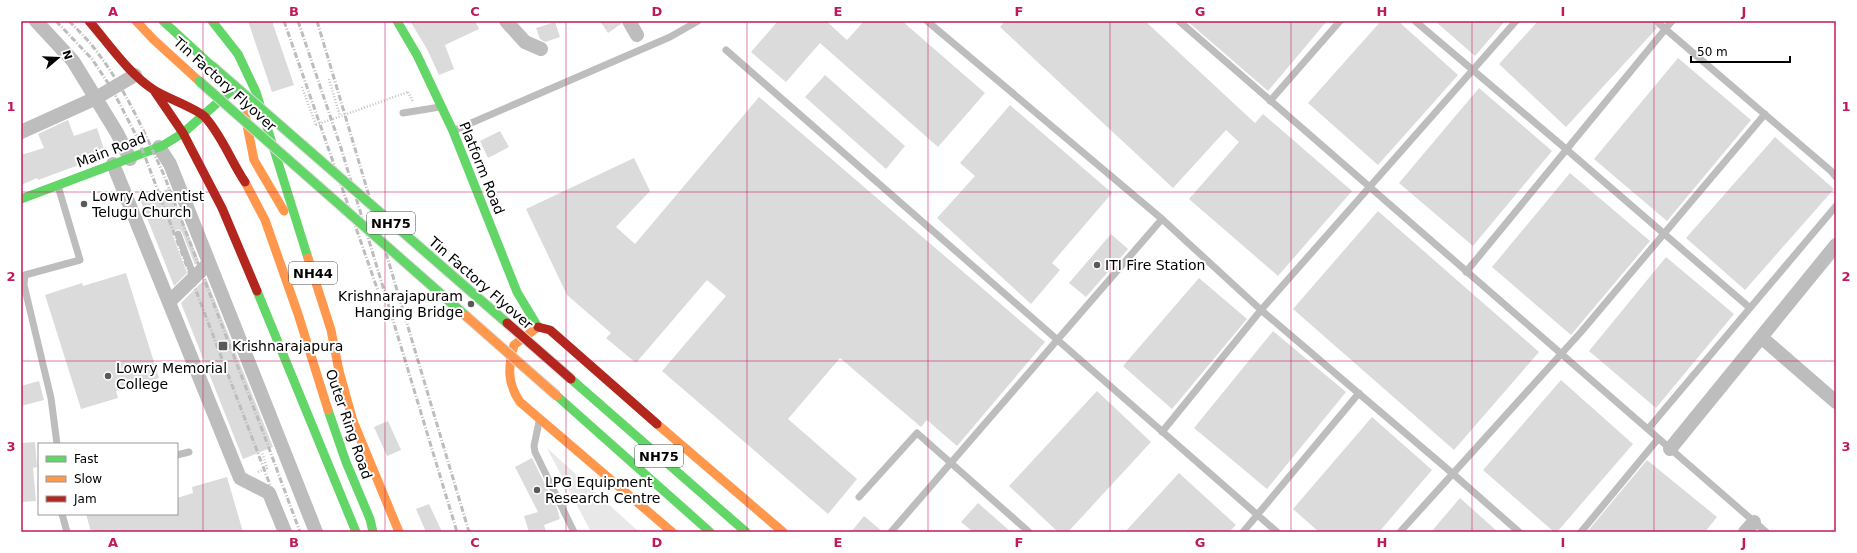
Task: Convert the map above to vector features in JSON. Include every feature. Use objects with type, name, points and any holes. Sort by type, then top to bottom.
[{"type":"main road","name":"Outer Ring Road","points":[[89,21],[135,75],[154,90],[204,116],[227,148],[235,166],[251,192],[265,220],[298,314],[330,418],[346,462],[370,519],[373,532]]},
{"type":"main road","name":"Tin Factory Flyover","points":[[136,21],[154,40],[199,81],[710,532]]},
{"type":"main road","name":"Tin Factory Flyover","points":[[163,21],[212,66],[746,532]]},
{"type":"main road","name":"Outer Ring Road","points":[[212,21],[236,50],[249,74],[331,330],[339,371],[353,421],[400,532]]},
{"type":"main road","name":"Platform Road","points":[[398,21],[417,55],[453,131],[517,292],[538,328]]},
{"type":"main road","name":"Outer Ring Road","points":[[249,74],[243,102],[254,160],[285,214],[300,263],[316,282]]},
{"type":"main road","name":"Main Road","points":[[21,199],[159,147],[183,133],[204,116],[249,74]]},
{"type":"main road","name":"Outer Ring Road","points":[[154,90],[183,133],[222,208],[292,374],[356,532]]},
{"type":"main road","points":[[672,532],[539,419],[515,395],[510,384],[507,371],[514,345],[538,328],[550,330],[579,357],[783,532]]},
{"type":"street","points":[[36,21],[73,61],[130,158]]},
{"type":"street","points":[[506,21],[525,42],[541,49]]},
{"type":"street","points":[[629,21],[637,35]]},
{"type":"street","points":[[21,132],[96,98],[135,75]]},
{"type":"street","points":[[159,147],[170,164],[208,264],[316,532]]},
{"type":"street","points":[[114,164],[240,478],[269,493],[285,532]]},
{"type":"street","points":[[1670,449],[1836,244]]},
{"type":"street","points":[[169,302],[208,264]]},
{"type":"street","points":[[1761,337],[1836,402]]},
{"type":"lane","points":[[453,131],[670,37],[698,21]]},
{"type":"lane","points":[[928,21],[1162,219],[1261,310],[1519,532]]},
{"type":"lane","points":[[1179,21],[1648,429],[1750,527],[1766,532]]},
{"type":"lane","points":[[1270,101],[1340,21]]},
{"type":"lane","points":[[1415,21],[1750,308]]},
{"type":"lane","points":[[1162,432],[1261,310],[1516,21]]},
{"type":"lane","points":[[1656,21],[1831,171],[1836,177]]},
{"type":"lane","points":[[1466,272],[1672,21]]},
{"type":"lane","points":[[726,50],[1277,532]]},
{"type":"lane","points":[[403,113],[442,107]]},
{"type":"lane","points":[[1400,532],[1561,354],[1765,114]]},
{"type":"lane","points":[[57,443],[52,398],[24,285],[25,275],[80,260],[58,186]]},
{"type":"lane","points":[[1648,429],[1836,206]]},
{"type":"lane","points":[[895,530],[951,462],[1162,219]]},
{"type":"lane","points":[[178,234],[194,277]]},
{"type":"lane","points":[[1243,532],[1359,393]]},
{"type":"lane","points":[[539,419],[534,446],[535,452],[574,532]]},
{"type":"lane","points":[[859,497],[917,433],[1029,532]]},
{"type":"lane","points":[[1581,532],[1658,439]]},
{"type":"lane","points":[[178,456],[189,452]]},
{"type":"lane","points":[[62,515],[67,532]]},
{"type":"path","points":[[328,79],[340,116]]},
{"type":"path","points":[[302,87],[316,125],[408,92]]},
{"type":"path","points":[[262,452],[267,468]]},
{"type":"shaded area","points":[[547,448],[639,532],[591,532]]},
{"type":"building","points":[[248,21],[272,21],[294,85],[272,92]]},
{"type":"building","points":[[410,21],[475,21],[479,29],[445,45],[454,69],[439,75],[427,49]]},
{"type":"building","points":[[600,21],[621,21],[621,24],[608,33]]},
{"type":"building","points":[[778,21],[826,21],[847,40],[864,21],[902,21],[985,93],[938,147],[820,43],[786,82],[751,52]]},
{"type":"building","points":[[1005,21],[1145,21],[1255,123],[1263,114],[1352,191],[1278,276],[1189,199],[1239,142],[1226,130],[1173,188],[1000,27]]},
{"type":"building","points":[[1187,21],[1327,21],[1268,91]]},
{"type":"building","points":[[1381,21],[1398,21],[1458,75],[1378,165],[1308,103]]},
{"type":"building","points":[[1435,21],[1505,21],[1475,56]]},
{"type":"building","points":[[1538,21],[1651,21],[1657,28],[1566,127],[1499,64]]},
{"type":"building","points":[[555,22],[560,37],[545,42],[540,39],[536,28]]},
{"type":"building","points":[[1678,58],[1751,120],[1667,221],[1594,159]]},
{"type":"building","points":[[825,75],[905,146],[886,169],[805,97]]},
{"type":"building","points":[[1479,88],[1552,151],[1473,246],[1399,183]]},
{"type":"building","points":[[759,97],[1045,342],[957,446],[927,420],[921,427],[840,358],[788,419],[857,479],[828,514],[662,371],[726,296],[707,280],[636,363],[606,338],[611,333],[567,295],[526,209],[634,158],[650,191],[616,227],[635,244]]},
{"type":"building","points":[[1010,105],[1112,193],[1052,263],[1060,270],[1031,304],[937,218],[975,176],[960,163]]},
{"type":"building","points":[[68,120],[74,136],[97,128],[106,155],[38,180],[37,178],[21,185],[21,155],[44,148],[38,134]]},
{"type":"building","points":[[500,131],[509,147],[488,158],[480,141]]},
{"type":"building","points":[[1775,137],[1834,189],[1745,290],[1686,238]]},
{"type":"building","points":[[1570,173],[1650,241],[1571,335],[1492,267]]},
{"type":"building","points":[[170,188],[199,261],[195,265],[182,232],[179,229],[174,231],[173,236],[187,273],[174,286],[140,200]]},
{"type":"building","points":[[1378,211],[1539,352],[1454,450],[1293,309]]},
{"type":"building","points":[[1111,234],[1128,249],[1086,297],[1069,283]]},
{"type":"building","points":[[1666,257],[1734,314],[1656,408],[1589,351]]},
{"type":"building","points":[[126,273],[159,378],[116,391],[118,398],[81,409],[45,295],[82,283],[83,286]]},
{"type":"building","points":[[206,278],[273,447],[243,459],[181,303]]},
{"type":"building","points":[[1199,278],[1247,319],[1172,409],[1123,366]]},
{"type":"building","points":[[1273,331],[1346,392],[1267,489],[1194,428]]},
{"type":"building","points":[[1561,380],[1633,444],[1557,532],[1554,532],[1483,470]]},
{"type":"building","points":[[39,381],[44,400],[21,406],[21,386]]},
{"type":"building","points":[[1097,391],[1151,442],[1068,532],[1058,532],[1009,486]]},
{"type":"building","points":[[1372,417],[1432,470],[1379,532],[1319,532],[1293,509]]},
{"type":"building","points":[[388,421],[401,450],[387,456],[374,427]]},
{"type":"building","points":[[35,442],[37,467],[33,468],[36,501],[21,502],[21,443]]},
{"type":"building","points":[[532,458],[557,508],[560,519],[544,525],[546,532],[529,532],[524,516],[538,512],[515,467]]},
{"type":"building","points":[[1647,460],[1717,517],[1705,532],[1587,532]]},
{"type":"building","points":[[1179,473],[1236,525],[1229,532],[1125,532]]},
{"type":"building","points":[[227,477],[243,532],[91,532],[86,515],[178,515],[178,498],[193,493],[192,487]]},
{"type":"building","points":[[1460,498],[1498,532],[1431,532]]},
{"type":"building","points":[[978,503],[1011,532],[973,532],[961,522]]},
{"type":"building","points":[[429,504],[442,532],[426,532],[416,509]]},
{"type":"building","points":[[864,516],[883,532],[851,532]]},
{"type":"railway","points":[[56,21],[92,59],[112,89],[139,141],[288,532]]},
{"type":"railway","points":[[69,21],[93,47],[110,70],[119,84],[150,144],[164,175],[300,532]]},
{"type":"railway","points":[[284,21],[378,291]]},
{"type":"railway","points":[[298,21],[341,148],[457,532]]},
{"type":"railway","points":[[317,21],[469,532]]},
{"type":"traffic: fast","points":[[163,21],[212,66]]},
{"type":"traffic: fast","points":[[212,21],[238,54],[256,92],[308,258]]},
{"type":"traffic: fast","points":[[397,21],[417,55],[453,131],[517,292],[538,327]]},
{"type":"traffic: fast","points":[[212,66],[507,323]]},
{"type":"traffic: fast","points":[[199,81],[466,316]]},
{"type":"traffic: fast","points":[[21,199],[162,146],[183,133],[233,89]]},
{"type":"traffic: fast","points":[[257,291],[356,532]]},
{"type":"traffic: fast","points":[[571,379],[746,532]]},
{"type":"traffic: fast","points":[[557,396],[710,532]]},
{"type":"traffic: fast","points":[[328,410],[346,462],[370,519],[373,532]]},
{"type":"traffic: slow","points":[[136,21],[154,40],[199,81]]},
{"type":"traffic: slow","points":[[244,110],[254,160],[284,211]]},
{"type":"traffic: slow","points":[[245,182],[265,220],[298,314],[328,410]]},
{"type":"traffic: slow","points":[[308,258],[331,330],[339,371],[353,421],[399,532]]},
{"type":"traffic: slow","points":[[466,316],[557,396]]},
{"type":"traffic: slow","points":[[538,327],[514,345],[512,353],[510,375],[513,388],[520,402],[672,532]]},
{"type":"traffic: slow","points":[[657,424],[783,532]]},
{"type":"traffic: jam","points":[[89,21],[127,67],[145,83],[159,93],[195,110],[205,117],[221,140],[245,182]]},
{"type":"traffic: jam","points":[[155,92],[183,133],[222,208],[257,291]]},
{"type":"traffic: jam","points":[[507,323],[571,379]]},
{"type":"traffic: jam","points":[[538,327],[550,330],[657,424]]},
{"type":"place","name":"Lowry Adventist Telugu Church","points":[[84,204]]},
{"type":"place","name":"ITI Fire Station","points":[[1097,265]]},
{"type":"place","name":"Krishnarajapuram Hanging Bridge","points":[[471,304]]},
{"type":"place","name":"Krishnarajapura","points":[[223,346]]},
{"type":"place","name":"Lowry Memorial College","points":[[108,376]]},
{"type":"place","name":"LPG Equipment Research Centre","points":[[537,490]]}]
